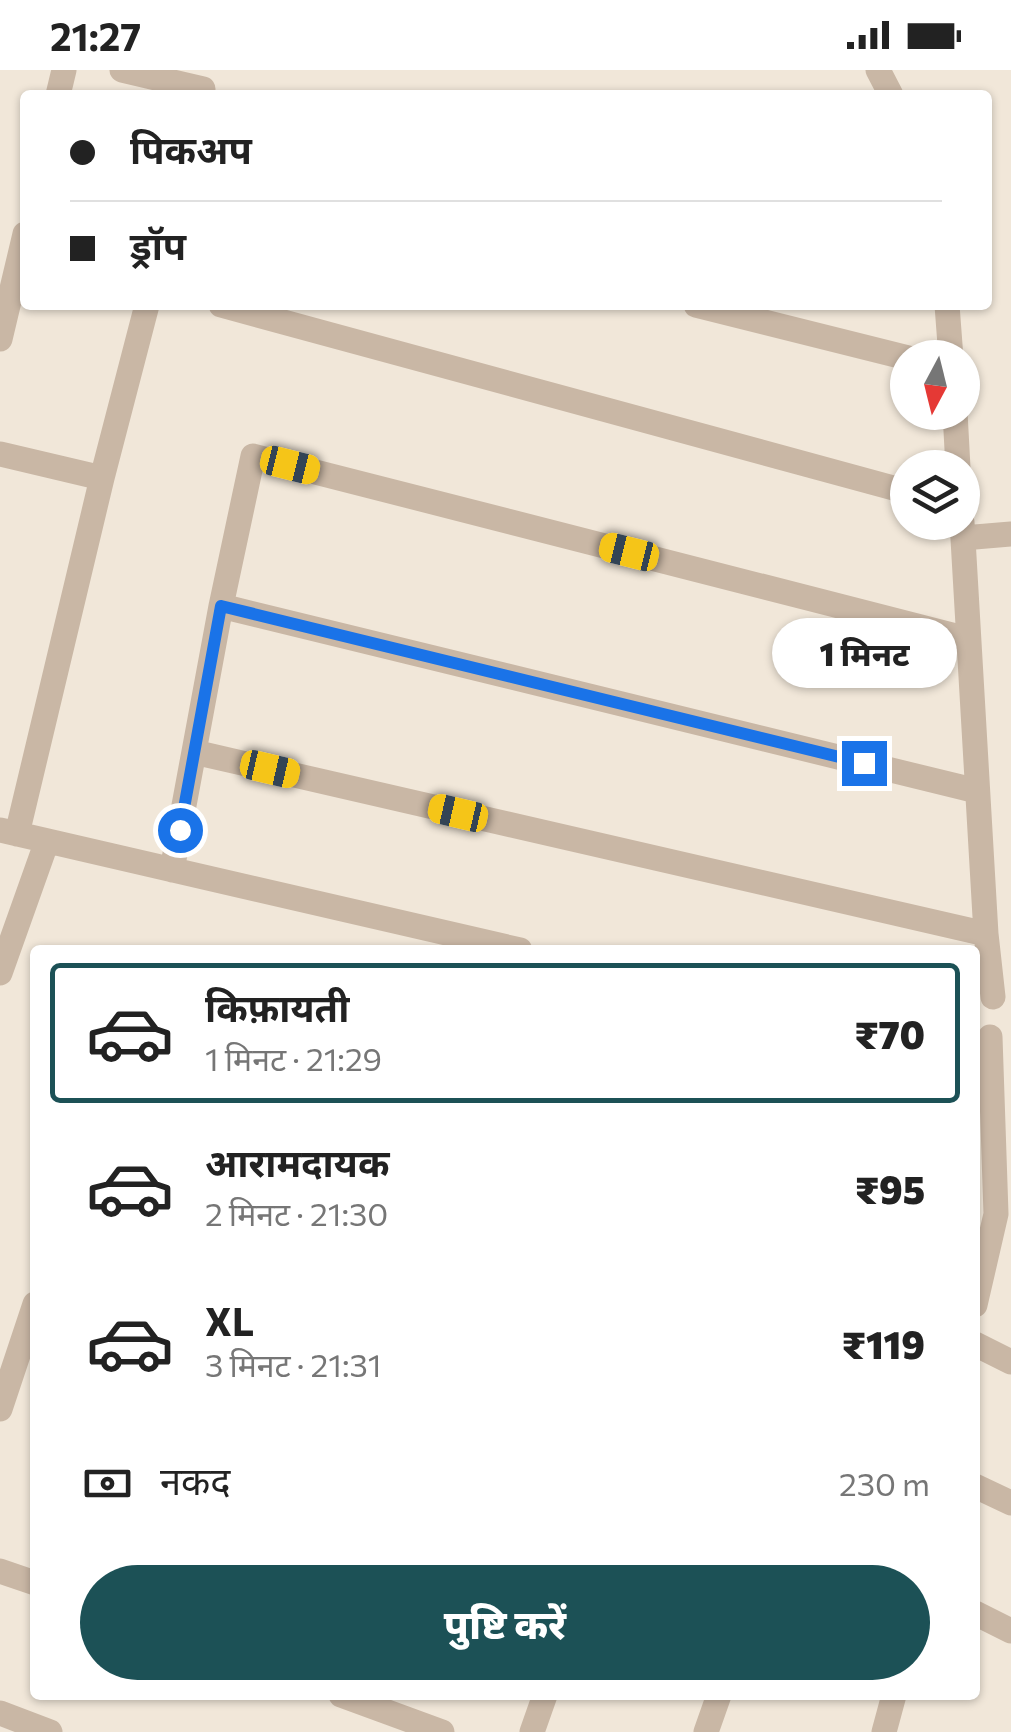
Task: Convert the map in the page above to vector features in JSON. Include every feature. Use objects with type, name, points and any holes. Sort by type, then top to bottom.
[{"type":"street","points":[[122,70],[203,90]]},
{"type":"street","points":[[0,339],[20,255]]},
{"type":"street","points":[[146,310],[9,832],[498,945]]},
{"type":"street","points":[[240,310],[890,487]]},
{"type":"street","points":[[716,310],[890,354]]},
{"type":"street","points":[[947,310],[950,340]]},
{"type":"street","points":[[0,454],[102,478]]},
{"type":"street","points":[[172,870],[253,456],[968,639]]},
{"type":"street","points":[[980,531],[1011,534]]},
{"type":"street","points":[[963,540],[986,934],[1002,996],[989,1006],[982,1036],[1001,1094],[1004,1216],[980,1290]]},
{"type":"street","points":[[221,606],[978,790]]},
{"type":"street","points":[[194,752],[986,934]]},
{"type":"street","points":[[0,973],[46,841]]},
{"type":"street","points":[[0,1409],[30,1319]]},
{"type":"street","points":[[980,1346],[1011,1362]]},
{"type":"street","points":[[980,1488],[1011,1503]]},
{"type":"street","points":[[0,1570],[30,1581]]},
{"type":"street","points":[[980,1615],[1011,1631]]},
{"type":"street","points":[[371,1700],[442,1732]]},
{"type":"street","points":[[532,1732],[542,1700]]},
{"type":"street","points":[[706,1732],[717,1700]]},
{"type":"street","points":[[890,1730],[893,1700]]},
{"type":"street","points":[[0,1713],[46,1731]]},
{"type":"route","points":[[180,830],[221,606],[864,763]]}]
